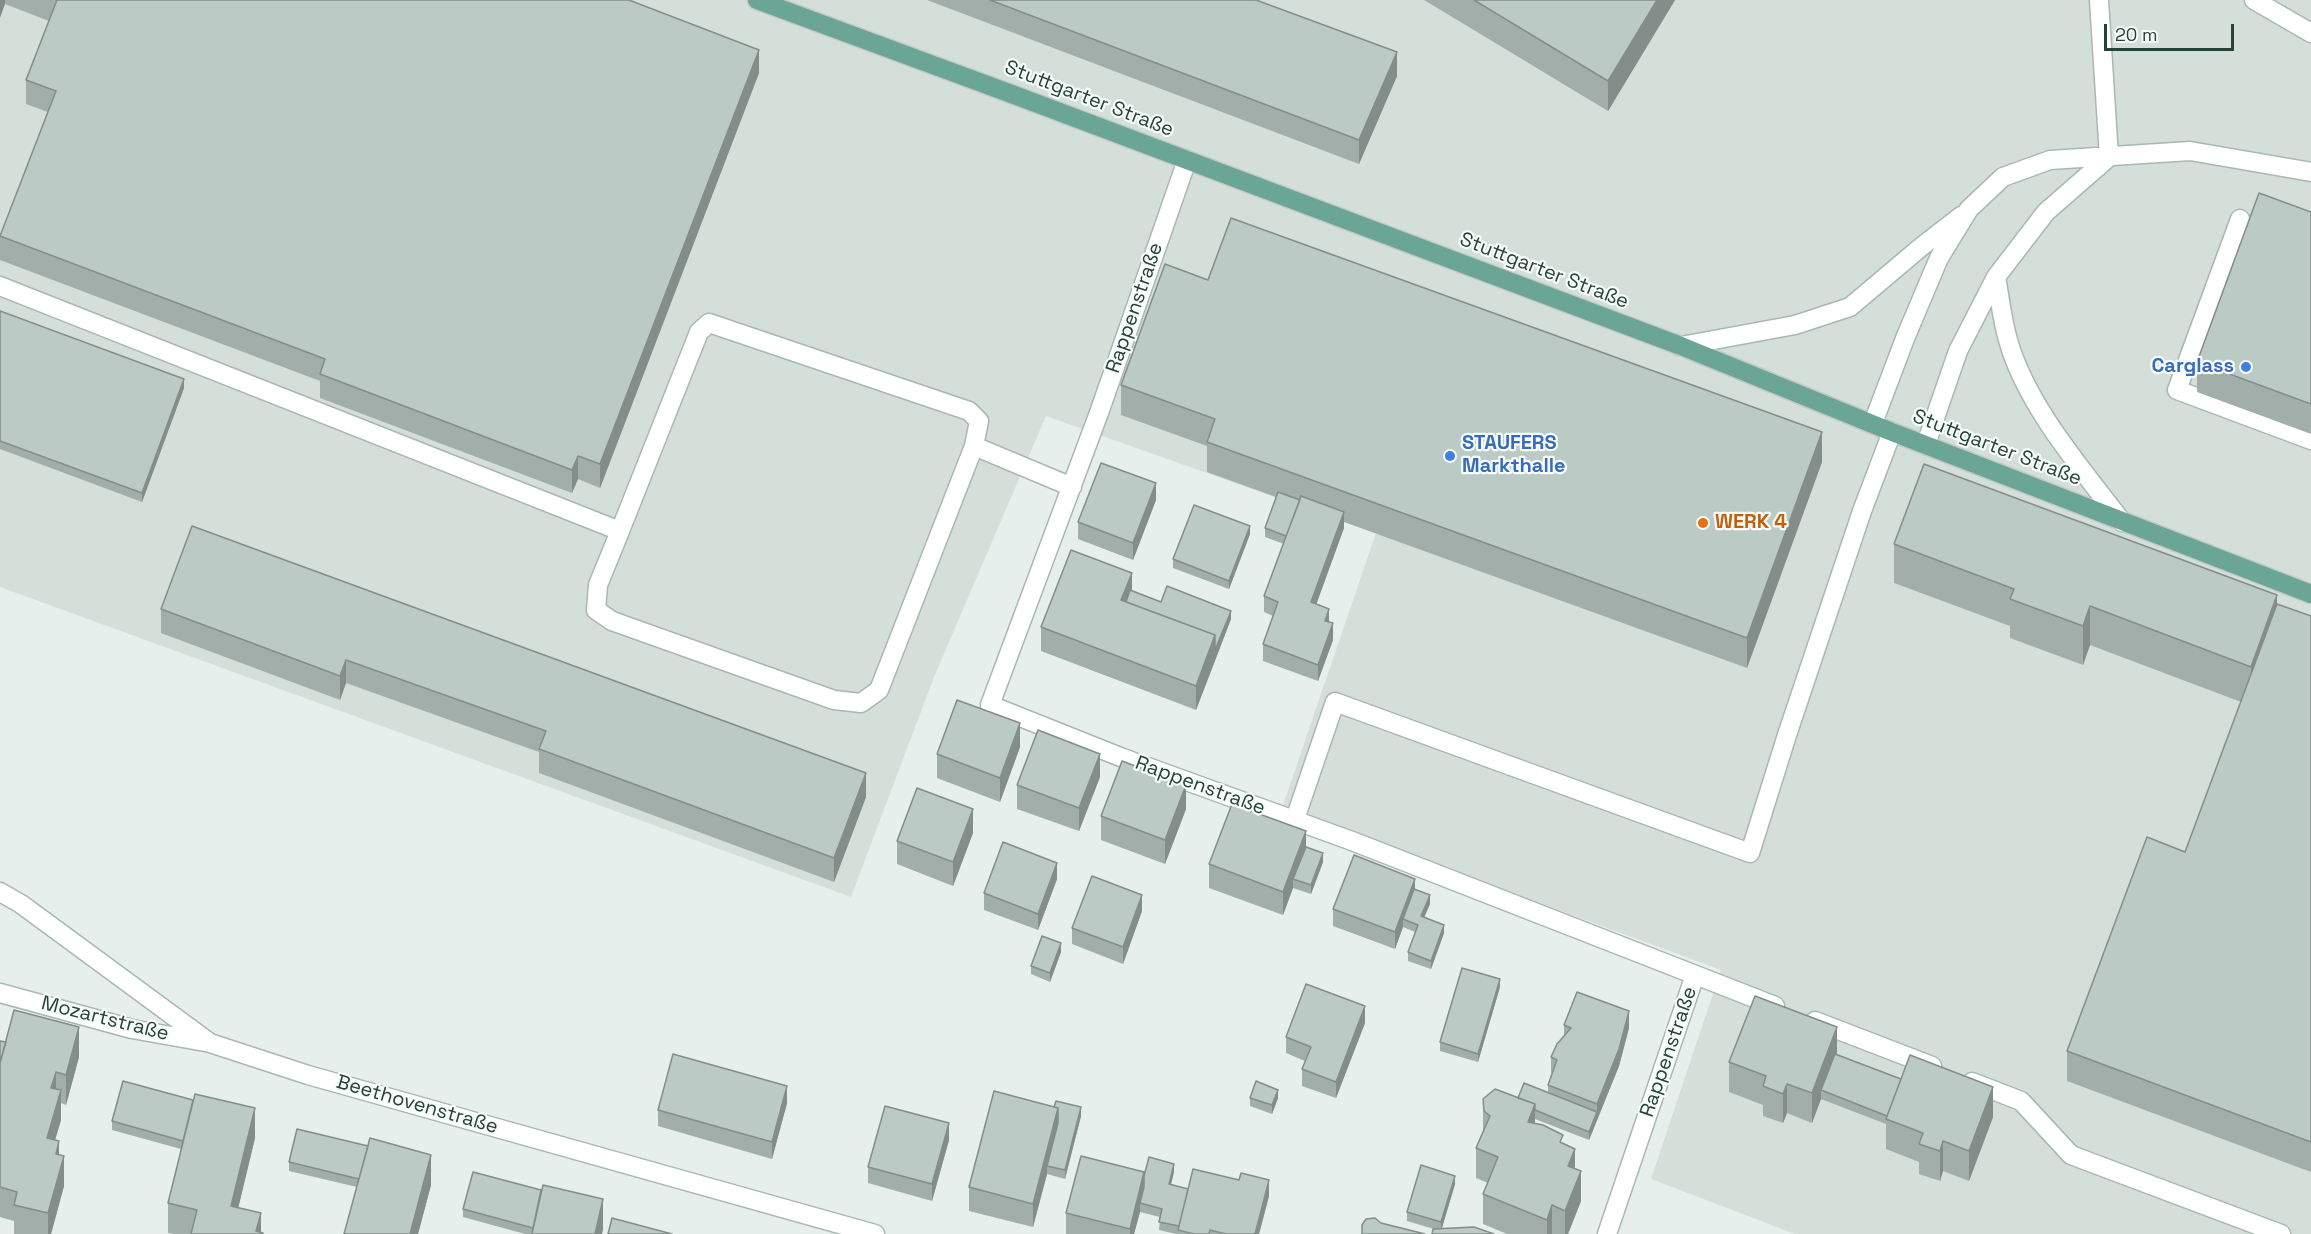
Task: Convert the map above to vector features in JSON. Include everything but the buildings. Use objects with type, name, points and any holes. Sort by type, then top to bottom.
[{"type":"main road","name":"Stuttgarter Straße","points":[[757,0],[1681,346],[1892,432],[2311,594]]},
{"type":"street","points":[[2099,0],[2109,157]]},
{"type":"street","points":[[2254,0],[2311,33]]},
{"type":"street","points":[[1681,346],[1795,325],[1850,307],[1969,209],[2003,177],[2050,160],[2190,151],[2311,172]]},
{"type":"street","points":[[1926,444],[1958,351],[1996,277],[2046,212],[2109,157]]},
{"type":"street","name":"Rappenstraße","points":[[1186,160],[1072,487],[990,705],[1123,758],[1295,819],[1695,975],[1607,1234]]},
{"type":"street","points":[[1873,423],[1939,258],[1969,209]]},
{"type":"street","points":[[2240,219],[2177,390],[2311,440]]},
{"type":"street","points":[[1996,277],[2008,341],[2030,391],[2057,436],[2122,522]]},
{"type":"street","points":[[0,286],[620,531]]},
{"type":"street","points":[[709,323],[969,411],[979,421],[974,446],[879,690],[861,702],[834,700],[612,621],[596,610],[598,585],[699,332],[709,323]]},
{"type":"street","points":[[1295,819],[1335,702],[1749,853],[1862,511],[1892,432]]},
{"type":"street","points":[[974,446],[1072,487]]},
{"type":"street","name":"Beethovenstraße","points":[[0,892],[21,904],[210,1043],[308,1075],[875,1234]]},
{"type":"street","points":[[1695,975],[2021,1101],[2071,1155],[2281,1234]]},
{"type":"street","name":"Mozartstraße","points":[[0,993],[132,1029],[210,1043]]},
{"type":"shaded area","points":[[0,0],[2311,0],[2311,1234],[1795,1234],[1651,1179],[1721,970],[1282,808],[1376,533],[1046,416],[934,677],[851,897],[0,587]]},
{"type":"place","name":"Carglass","points":[[2246,367]]},
{"type":"place","name":"STAUFERS Markthalle","points":[[1450,456]]},
{"type":"place","name":"WERK 4","points":[[1703,523]]}]
